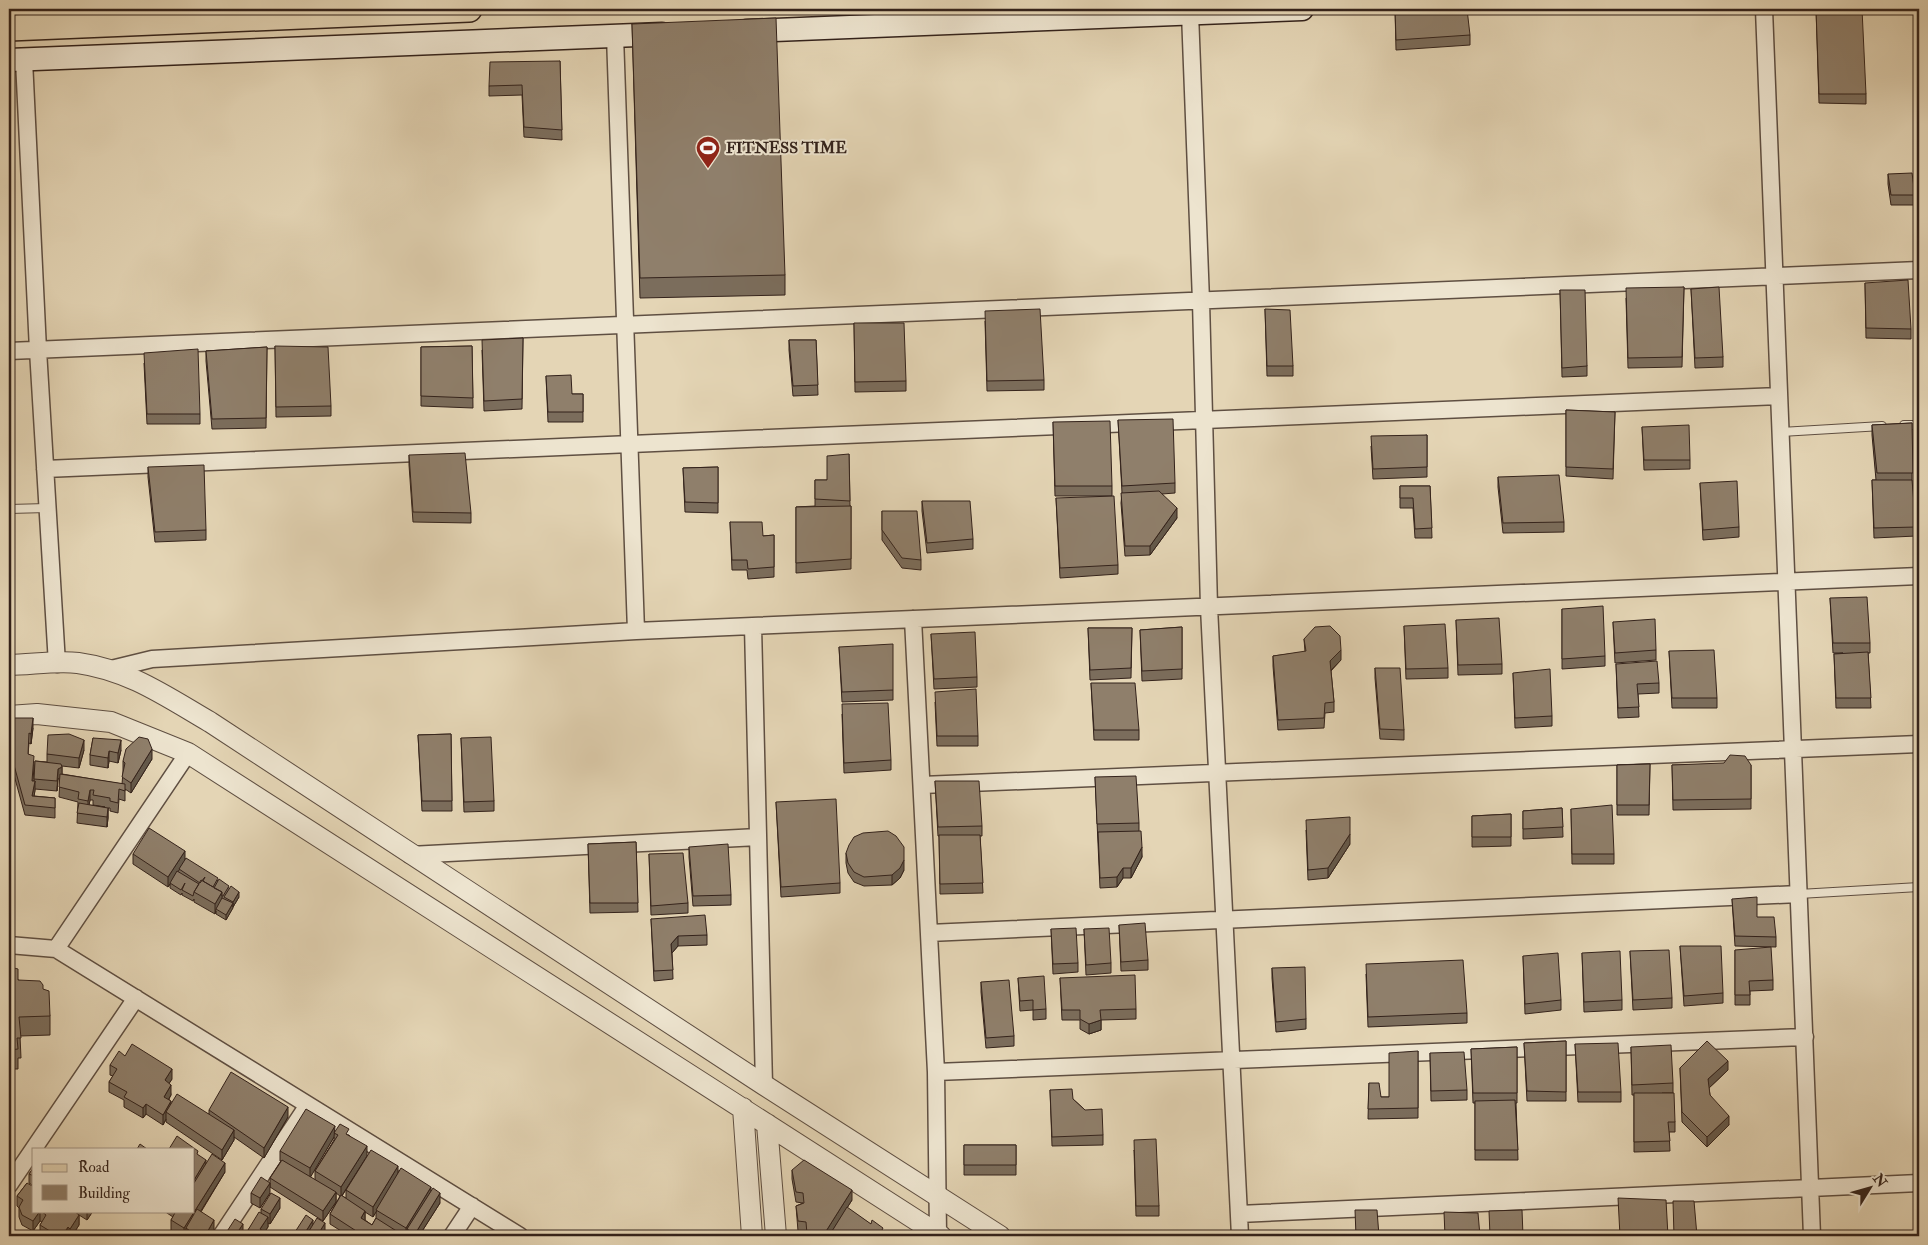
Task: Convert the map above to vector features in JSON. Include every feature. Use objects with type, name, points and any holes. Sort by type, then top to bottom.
[{"type":"main road","points":[[9,28],[469,9]]},
{"type":"main road","points":[[724,32],[1302,9]]},
{"type":"main road","points":[[17,60],[685,33]]},
{"type":"street","points":[[1764,9],[1812,1236]]},
{"type":"street","points":[[1190,13],[1201,301],[1209,607],[1240,1236]]},
{"type":"street","points":[[615,36],[636,631]]},
{"type":"street","points":[[17,60],[38,350],[57,664]]},
{"type":"street","points":[[9,351],[1919,270]]},
{"type":"street","points":[[45,469],[629,445],[1204,418],[1779,396]]},
{"type":"street","points":[[111,669],[152,659],[636,631],[1919,576]]},
{"type":"street","points":[[913,619],[936,1072],[939,1235]]},
{"type":"street","points":[[753,626],[764,1085]]},
{"type":"street","points":[[9,665],[76,663],[111,669],[145,684],[210,722],[410,855],[1000,1236]]},
{"type":"street","points":[[9,716],[37,714],[111,722],[188,752],[939,1235]]},
{"type":"street","points":[[922,785],[1919,744]]},
{"type":"street","points":[[56,949],[188,752]]},
{"type":"street","points":[[410,855],[758,836]]},
{"type":"street","points":[[929,933],[1799,894]]},
{"type":"street","points":[[9,945],[56,949],[520,1236]]},
{"type":"street","points":[[34,1148],[136,998]]},
{"type":"street","points":[[936,1072],[1805,1038]]},
{"type":"street","points":[[220,1236],[308,1105]]},
{"type":"street","points":[[743,1108],[752,1236]]},
{"type":"street","points":[[768,1124],[776,1236]]},
{"type":"street","points":[[9,1185],[32,1151]]},
{"type":"street","points":[[1239,1214],[1919,1183]]},
{"type":"street","points":[[452,1236],[472,1206]]},
{"type":"lane","points":[[1900,426],[1919,424]]},
{"type":"lane","points":[[1781,432],[1890,426]]},
{"type":"lane","points":[[9,509],[47,508]]},
{"type":"lane","points":[[1799,894],[1919,887]]},
{"type":"building","points":[[1395,9],[1467,9],[1470,35],[1396,40]]},
{"type":"building","points":[[1816,9],[1862,9],[1866,94],[1819,94]]},
{"type":"building","name":"FITNESS TIME","points":[[776,18],[785,275],[640,278],[632,24]]},
{"type":"building","points":[[560,61],[562,130],[524,127],[522,85],[489,86],[490,62]]},
{"type":"building","points":[[1912,173],[1915,195],[1891,195],[1888,174]]},
{"type":"building","points":[[1908,280],[1911,329],[1866,328],[1865,283]]},
{"type":"building","points":[[1684,287],[1682,357],[1628,358],[1626,288]]},
{"type":"building","points":[[1719,287],[1723,357],[1695,358],[1691,289]]},
{"type":"building","points":[[1560,290],[1585,290],[1587,366],[1562,368]]},
{"type":"building","points":[[1040,309],[1044,380],[987,381],[985,311]]},
{"type":"building","points":[[1265,309],[1290,310],[1293,366],[1267,366]]},
{"type":"building","points":[[854,323],[904,323],[906,381],[855,382]]},
{"type":"building","points":[[523,338],[522,399],[484,401],[482,340]]},
{"type":"building","points":[[789,340],[816,340],[818,385],[793,386]]},
{"type":"building","points":[[275,346],[328,347],[331,406],[276,407]]},
{"type":"building","points":[[472,346],[473,398],[421,396],[421,347]]},
{"type":"building","points":[[267,347],[266,418],[212,419],[206,351]]},
{"type":"building","points":[[198,349],[200,414],[147,414],[144,353]]},
{"type":"building","points":[[571,375],[572,394],[583,394],[583,412],[548,412],[546,376]]},
{"type":"building","points":[[1566,410],[1615,412],[1613,469],[1566,467]]},
{"type":"building","points":[[1173,419],[1175,483],[1122,486],[1118,420]]},
{"type":"building","points":[[1110,421],[1112,486],[1055,486],[1053,422]]},
{"type":"building","points":[[1912,423],[1913,473],[1877,473],[1872,425]]},
{"type":"building","points":[[1689,425],[1690,460],[1644,460],[1642,427]]},
{"type":"building","points":[[1427,435],[1427,467],[1373,469],[1371,436]]},
{"type":"building","points":[[465,453],[471,513],[413,512],[409,455]]},
{"type":"building","points":[[849,454],[850,501],[815,499],[815,480],[827,480],[827,456]]},
{"type":"building","points":[[204,465],[206,530],[155,532],[148,467]]},
{"type":"building","points":[[718,467],[718,503],[685,502],[683,468]]},
{"type":"building","points":[[1559,475],[1564,522],[1503,523],[1498,477]]},
{"type":"building","points":[[1872,480],[1912,480],[1916,527],[1874,528]]},
{"type":"building","points":[[1737,481],[1739,527],[1703,530],[1700,483]]},
{"type":"building","points":[[1400,486],[1430,486],[1432,528],[1415,529],[1413,498],[1400,498]]},
{"type":"building","points":[[1159,491],[1177,508],[1150,546],[1125,546],[1121,493]]},
{"type":"building","points":[[1114,496],[1118,565],[1060,568],[1056,498]]},
{"type":"building","points":[[922,501],[970,501],[973,539],[927,543]]},
{"type":"building","points":[[851,506],[851,559],[796,563],[796,507]]},
{"type":"building","points":[[882,511],[917,511],[921,560],[902,558],[882,530]]},
{"type":"building","points":[[730,522],[762,522],[763,536],[774,535],[774,567],[748,569],[747,560],[732,560]]},
{"type":"building","points":[[1867,597],[1870,643],[1833,643],[1830,598]]},
{"type":"building","points":[[1603,606],[1605,656],[1562,659],[1562,609]]},
{"type":"building","points":[[1499,618],[1502,664],[1458,665],[1456,620]]},
{"type":"building","points":[[1655,619],[1656,650],[1615,653],[1613,622]]},
{"type":"building","points":[[1445,624],[1448,668],[1406,669],[1404,626]]},
{"type":"building","points":[[1330,626],[1340,636],[1341,650],[1330,661],[1334,702],[1325,703],[1324,718],[1278,720],[1273,656],[1306,651],[1304,639],[1315,627]]},
{"type":"building","points":[[1182,627],[1182,669],[1142,671],[1140,630]]},
{"type":"building","points":[[1088,628],[1132,628],[1131,668],[1090,670]]},
{"type":"building","points":[[975,632],[977,677],[934,679],[931,634]]},
{"type":"building","points":[[893,644],[893,690],[842,692],[839,647]]},
{"type":"building","points":[[1714,650],[1717,698],[1672,698],[1669,651]]},
{"type":"building","points":[[1868,652],[1871,698],[1836,698],[1834,654]]},
{"type":"building","points":[[1657,661],[1659,683],[1637,684],[1639,707],[1618,708],[1616,664]]},
{"type":"building","points":[[1375,668],[1400,668],[1404,730],[1380,729]]},
{"type":"building","points":[[1550,669],[1552,716],[1515,718],[1513,673]]},
{"type":"building","points":[[1091,683],[1135,683],[1139,730],[1094,730]]},
{"type":"building","points":[[976,689],[978,736],[937,736],[935,692]]},
{"type":"building","points":[[888,703],[891,760],[844,763],[842,704]]},
{"type":"building","points":[[9,718],[33,718],[31,734],[29,733],[28,754],[34,756],[32,781],[35,781],[32,796],[55,798],[55,808],[25,805],[9,747]]},
{"type":"building","points":[[69,734],[84,740],[79,758],[47,754],[48,735]]},
{"type":"building","points":[[451,734],[452,801],[422,801],[418,735]]},
{"type":"building","points":[[139,737],[148,739],[152,749],[131,783],[122,777],[125,763],[123,761],[126,749]]},
{"type":"building","points":[[491,737],[494,801],[464,802],[461,738]]},
{"type":"building","points":[[93,738],[121,740],[118,753],[109,751],[108,758],[90,755]]},
{"type":"building","points":[[1730,755],[1745,756],[1751,765],[1751,799],[1673,800],[1672,765],[1724,763]]},
{"type":"building","points":[[35,761],[61,764],[62,767],[58,769],[57,781],[34,779]]},
{"type":"building","points":[[1650,764],[1649,805],[1617,805],[1617,765]]},
{"type":"building","points":[[60,774],[125,784],[125,791],[119,789],[118,803],[110,801],[110,798],[93,795],[94,790],[90,790],[88,801],[78,799],[79,792],[59,787]]},
{"type":"building","points":[[1136,776],[1139,823],[1097,824],[1095,777]]},
{"type":"building","points":[[935,781],[979,781],[982,826],[938,827]]},
{"type":"building","points":[[836,799],[840,883],[781,887],[776,802]]},
{"type":"building","points":[[79,803],[108,808],[107,817],[77,813]]},
{"type":"building","points":[[1612,805],[1614,854],[1572,854],[1571,809]]},
{"type":"building","points":[[1562,808],[1563,827],[1523,829],[1523,811]]},
{"type":"building","points":[[1511,814],[1511,837],[1472,837],[1472,816]]},
{"type":"building","points":[[1350,817],[1350,834],[1328,868],[1308,870],[1306,820]]},
{"type":"building","points":[[149,828],[185,851],[168,877],[133,854]]},
{"type":"building","points":[[888,831],[896,836],[904,847],[904,860],[900,868],[892,875],[864,877],[854,872],[848,863],[846,853],[854,837],[863,833]]},
{"type":"building","points":[[1141,831],[1142,847],[1131,868],[1123,868],[1117,877],[1100,878],[1098,832]]},
{"type":"building","points":[[939,835],[980,835],[983,883],[940,884]]},
{"type":"building","points":[[636,842],[638,903],[590,903],[588,844]]},
{"type":"building","points":[[728,844],[731,895],[693,896],[689,847]]},
{"type":"building","points":[[683,853],[688,903],[651,906],[649,854]]},
{"type":"building","points":[[186,858],[218,878],[213,887],[203,881],[205,877],[200,883],[179,869]]},
{"type":"building","points":[[177,871],[199,884],[193,896],[182,890],[185,883],[181,890],[170,883]]},
{"type":"building","points":[[219,879],[229,886],[223,896],[222,892],[214,888]]},
{"type":"building","points":[[201,880],[222,892],[215,904],[194,892]]},
{"type":"building","points":[[231,886],[239,892],[233,902],[224,897]]},
{"type":"building","points":[[1757,897],[1757,917],[1774,917],[1776,937],[1735,936],[1732,899]]},
{"type":"building","points":[[222,898],[233,903],[226,915],[216,909]]},
{"type":"building","points":[[705,915],[707,935],[678,936],[671,944],[673,970],[654,971],[651,919]]},
{"type":"building","points":[[1145,923],[1148,960],[1121,962],[1119,925]]},
{"type":"building","points":[[1076,928],[1078,963],[1053,964],[1051,929]]},
{"type":"building","points":[[1109,928],[1111,963],[1086,965],[1084,929]]},
{"type":"building","points":[[1680,946],[1721,946],[1723,993],[1684,996]]},
{"type":"building","points":[[1771,947],[1773,980],[1749,981],[1750,995],[1735,995],[1735,950]]},
{"type":"building","points":[[1669,950],[1672,998],[1633,1000],[1630,951]]},
{"type":"building","points":[[1620,951],[1622,1000],[1584,1002],[1582,953]]},
{"type":"building","points":[[1558,953],[1561,1000],[1525,1004],[1523,956]]},
{"type":"building","points":[[13,956],[14,968],[18,969],[18,980],[40,981],[43,989],[49,991],[50,1016],[19,1017],[21,1038],[17,1038],[18,1049],[9,1050],[9,957]]},
{"type":"building","points":[[1463,960],[1467,1013],[1368,1017],[1366,964]]},
{"type":"building","points":[[1305,967],[1306,1019],[1276,1022],[1272,968]]},
{"type":"building","points":[[1135,975],[1136,1009],[1100,1010],[1101,1020],[1089,1024],[1080,1019],[1080,1010],[1062,1010],[1060,978]]},
{"type":"building","points":[[1044,976],[1046,1009],[1033,1010],[1033,1000],[1020,1001],[1018,978]]},
{"type":"building","points":[[1009,980],[1014,1036],[986,1038],[981,982]]},
{"type":"building","points":[[1566,1041],[1566,1092],[1527,1091],[1524,1043]]},
{"type":"building","points":[[1707,1041],[1728,1061],[1708,1079],[1710,1095],[1729,1116],[1707,1137],[1682,1112],[1680,1068]]},
{"type":"building","points":[[1618,1043],[1621,1092],[1578,1092],[1575,1044]]},
{"type":"building","points":[[132,1044],[172,1069],[165,1080],[171,1085],[164,1097],[171,1101],[163,1115],[146,1104],[143,1108],[124,1097],[127,1092],[109,1082],[117,1069],[110,1065],[119,1051],[125,1056]]},
{"type":"building","points":[[1671,1045],[1673,1083],[1632,1085],[1631,1047]]},
{"type":"building","points":[[1517,1047],[1517,1093],[1473,1093],[1471,1049]]},
{"type":"building","points":[[1418,1051],[1418,1108],[1368,1109],[1369,1083],[1379,1083],[1381,1097],[1389,1097],[1389,1053]]},
{"type":"building","points":[[1464,1052],[1467,1090],[1431,1091],[1430,1053]]},
{"type":"building","points":[[231,1072],[288,1107],[264,1148],[209,1110]]},
{"type":"building","points":[[1072,1089],[1073,1099],[1085,1110],[1102,1109],[1103,1135],[1052,1137],[1050,1090]]},
{"type":"building","points":[[1634,1093],[1674,1093],[1675,1122],[1668,1122],[1670,1141],[1634,1142]]},
{"type":"building","points":[[177,1094],[234,1130],[222,1150],[166,1112]]},
{"type":"building","points":[[1515,1100],[1518,1150],[1475,1150],[1475,1101]]},
{"type":"building","points":[[306,1109],[335,1126],[310,1168],[280,1151]]},
{"type":"building","points":[[340,1124],[349,1129],[346,1134],[367,1146],[341,1187],[315,1171],[338,1135],[334,1133]]},
{"type":"building","points":[[177,1136],[194,1148],[170,1148]]},
{"type":"building","points":[[1156,1139],[1159,1206],[1136,1206],[1134,1140]]},
{"type":"building","points":[[140,1144],[146,1148],[138,1148]]},
{"type":"building","points":[[964,1145],[1016,1145],[1016,1165],[964,1165]]},
{"type":"building","points":[[195,1149],[198,1151],[197,1154],[206,1160],[195,1178]]},
{"type":"building","points":[[371,1150],[398,1166],[373,1207],[346,1190]]},
{"type":"building","points":[[212,1154],[225,1163],[195,1211],[195,1181]]},
{"type":"building","points":[[282,1160],[336,1192],[323,1211],[270,1178]]},
{"type":"building","points":[[804,1160],[852,1190],[823,1236],[810,1236],[807,1234],[806,1222],[798,1221],[796,1206],[804,1203],[803,1193],[796,1192],[792,1170]]},
{"type":"building","points":[[401,1168],[431,1187],[406,1228],[376,1210]]},
{"type":"building","points":[[261,1177],[270,1183],[260,1198],[251,1193]]},
{"type":"building","points":[[27,1183],[32,1186],[32,1212],[39,1212],[33,1221],[22,1215],[19,1207],[23,1200],[17,1196]]},
{"type":"building","points":[[433,1188],[440,1193],[415,1234],[407,1229]]},
{"type":"building","points":[[271,1193],[280,1198],[270,1214],[261,1209]]},
{"type":"building","points":[[341,1195],[365,1211],[361,1218],[372,1225],[376,1218],[398,1232],[395,1236],[364,1236],[330,1214]]},
{"type":"building","points":[[1618,1198],[1666,1200],[1668,1236],[1620,1236]]},
{"type":"building","points":[[1673,1201],[1694,1201],[1697,1236],[1674,1236]]},
{"type":"building","points":[[847,1207],[871,1224],[872,1220],[883,1228],[881,1232],[888,1236],[829,1236]]},
{"type":"building","points":[[197,1209],[214,1220],[205,1236],[197,1236],[186,1228]]},
{"type":"building","points":[[1355,1210],[1377,1210],[1379,1236],[1356,1236]]},
{"type":"building","points":[[1522,1210],[1523,1236],[1490,1236],[1489,1211]]},
{"type":"building","points":[[42,1212],[75,1212],[79,1215],[70,1229],[68,1227],[62,1236],[58,1236],[40,1225],[46,1215]]},
{"type":"building","points":[[175,1212],[194,1212],[184,1228],[171,1220]]},
{"type":"building","points":[[259,1212],[268,1217],[260,1229],[271,1236],[259,1236],[248,1230]]},
{"type":"building","points":[[1444,1212],[1478,1213],[1480,1236],[1445,1236]]},
{"type":"building","points":[[306,1215],[313,1220],[302,1236],[295,1232]]},
{"type":"building","points":[[317,1218],[325,1223],[317,1236],[306,1236]]},
{"type":"building","points":[[235,1219],[243,1224],[235,1236],[224,1236]]},
{"type":"place","name":"FITNESS TIME","points":[[708,169]]}]
